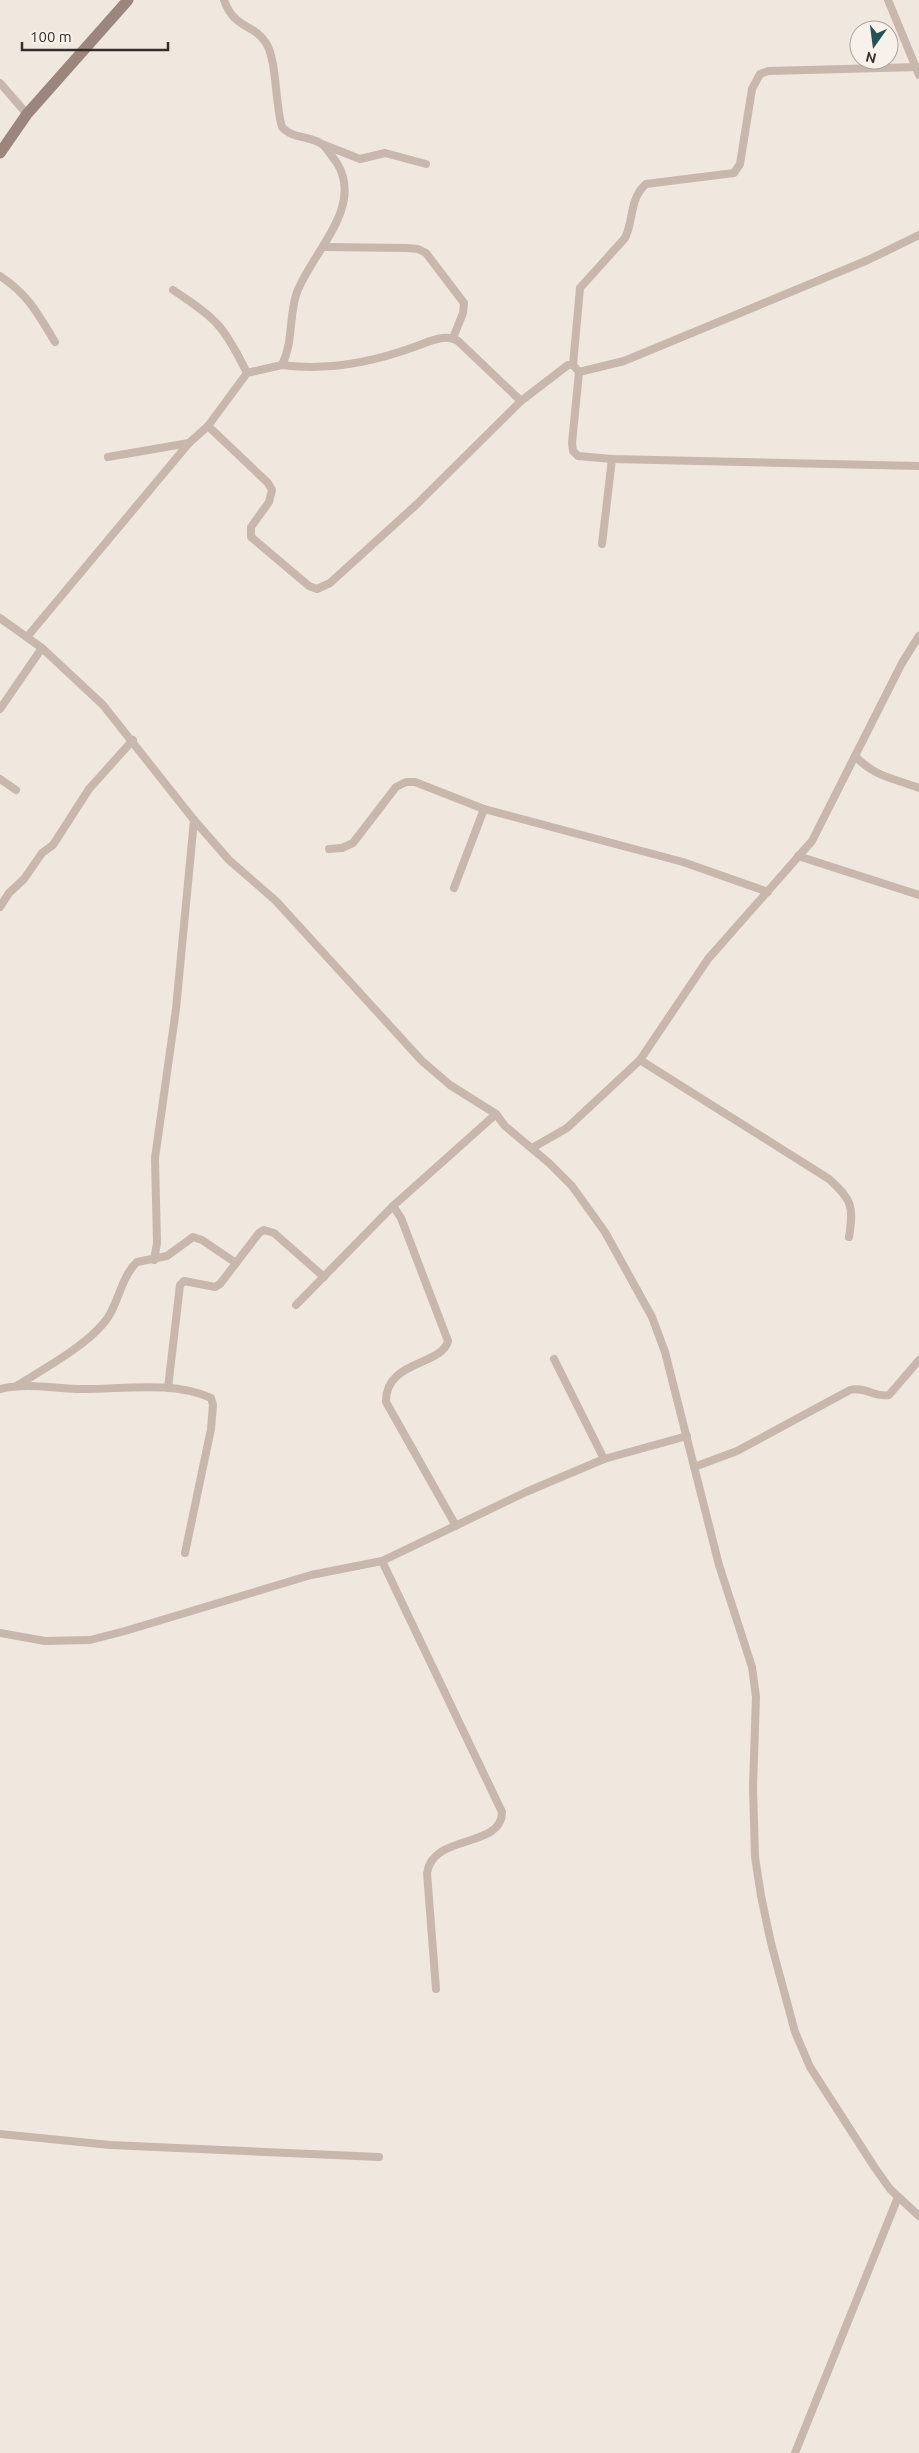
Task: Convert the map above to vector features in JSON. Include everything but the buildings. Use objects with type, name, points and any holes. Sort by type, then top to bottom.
[{"type":"street","points":[[0,153],[27,114],[128,0]]},
{"type":"street","points":[[224,0],[232,17],[259,36],[270,50],[282,127],[290,134],[360,159],[385,153],[426,164]]},
{"type":"street","points":[[888,0],[918,67],[919,75]]},
{"type":"street","points":[[918,67],[768,72],[760,74],[752,89],[740,164],[734,174],[646,184],[638,191],[634,198],[629,230],[625,238],[580,288],[573,365],[579,372],[572,435],[573,451],[578,456],[586,458],[919,466]]},
{"type":"street","points":[[0,83],[27,114]]},
{"type":"street","points":[[282,365],[287,356],[296,295],[324,247],[337,219],[344,191],[342,176],[337,164],[322,144]]},
{"type":"street","points":[[579,372],[624,361],[868,260],[919,235]]},
{"type":"street","points":[[324,247],[407,248],[418,249],[426,253],[464,303],[464,313],[453,338]]},
{"type":"street","points":[[0,276],[16,286],[31,302],[55,342]]},
{"type":"street","points":[[173,290],[219,323],[230,339],[247,373]]},
{"type":"street","points":[[27,636],[188,443],[208,426],[247,373],[282,365],[318,368],[345,364],[390,356],[442,338],[453,338],[521,401]]},
{"type":"street","points":[[208,426],[268,483],[272,490],[270,502],[251,527],[251,537],[309,586],[317,589],[330,583],[409,511],[521,401],[564,366],[573,365]]},
{"type":"street","points":[[108,457],[188,443]]},
{"type":"street","points":[[602,544],[612,459]]},
{"type":"street","points":[[0,618],[42,648],[103,705],[133,740],[194,820],[230,860],[276,901],[422,1061],[450,1086],[496,1114],[505,1126],[532,1148],[572,1186],[589,1207],[652,1317],[665,1352],[719,1566],[752,1667],[756,1697],[753,1787],[756,1856],[761,1896],[795,2032],[810,2067],[875,2168],[898,2197],[919,2216]]},
{"type":"street","points":[[532,1148],[553,1138],[573,1123],[640,1060],[697,974],[812,841],[902,663],[919,636]]},
{"type":"street","points":[[0,709],[42,648]]},
{"type":"street","points":[[0,907],[9,893],[24,879],[42,853],[52,845],[89,789],[133,740]]},
{"type":"street","points":[[855,756],[866,768],[884,777],[919,788]]},
{"type":"street","points":[[0,779],[16,790]]},
{"type":"street","points":[[329,849],[342,848],[353,843],[396,787],[406,782],[415,782],[484,809],[683,862],[768,892]]},
{"type":"street","points":[[454,888],[484,809]]},
{"type":"street","points":[[154,1260],[157,1243],[155,1158],[176,1009],[194,820]]},
{"type":"street","points":[[798,856],[919,895]]},
{"type":"street","points":[[640,1060],[829,1179],[843,1191],[852,1205],[849,1237]]},
{"type":"street","points":[[296,1305],[393,1206],[496,1114]]},
{"type":"street","points":[[393,1206],[401,1218],[448,1341],[442,1350],[396,1376],[388,1384],[386,1402],[456,1526]]},
{"type":"street","points":[[168,1388],[180,1285],[184,1280],[215,1286],[225,1280],[259,1233],[269,1230],[324,1277]]},
{"type":"street","points":[[18,1385],[62,1358],[99,1328],[110,1314],[133,1266],[141,1260],[154,1260],[167,1256],[193,1237],[202,1240],[236,1263]]},
{"type":"street","points":[[554,1358],[604,1459]]},
{"type":"street","points":[[694,1467],[737,1451],[850,1390],[862,1389],[884,1396],[889,1395],[919,1360]]},
{"type":"street","points":[[0,1389],[18,1385],[75,1389],[168,1388],[211,1398],[213,1404],[210,1429],[185,1553]]},
{"type":"street","points":[[0,1632],[45,1641],[90,1640],[311,1575],[382,1562],[526,1492],[604,1459],[687,1436]]},
{"type":"street","points":[[382,1562],[502,1812],[502,1819],[496,1829],[438,1852],[429,1862],[427,1873],[436,1989]]},
{"type":"street","points":[[0,2134],[110,2146],[378,2157]]},
{"type":"street","points":[[795,2453],[898,2197]]}]
